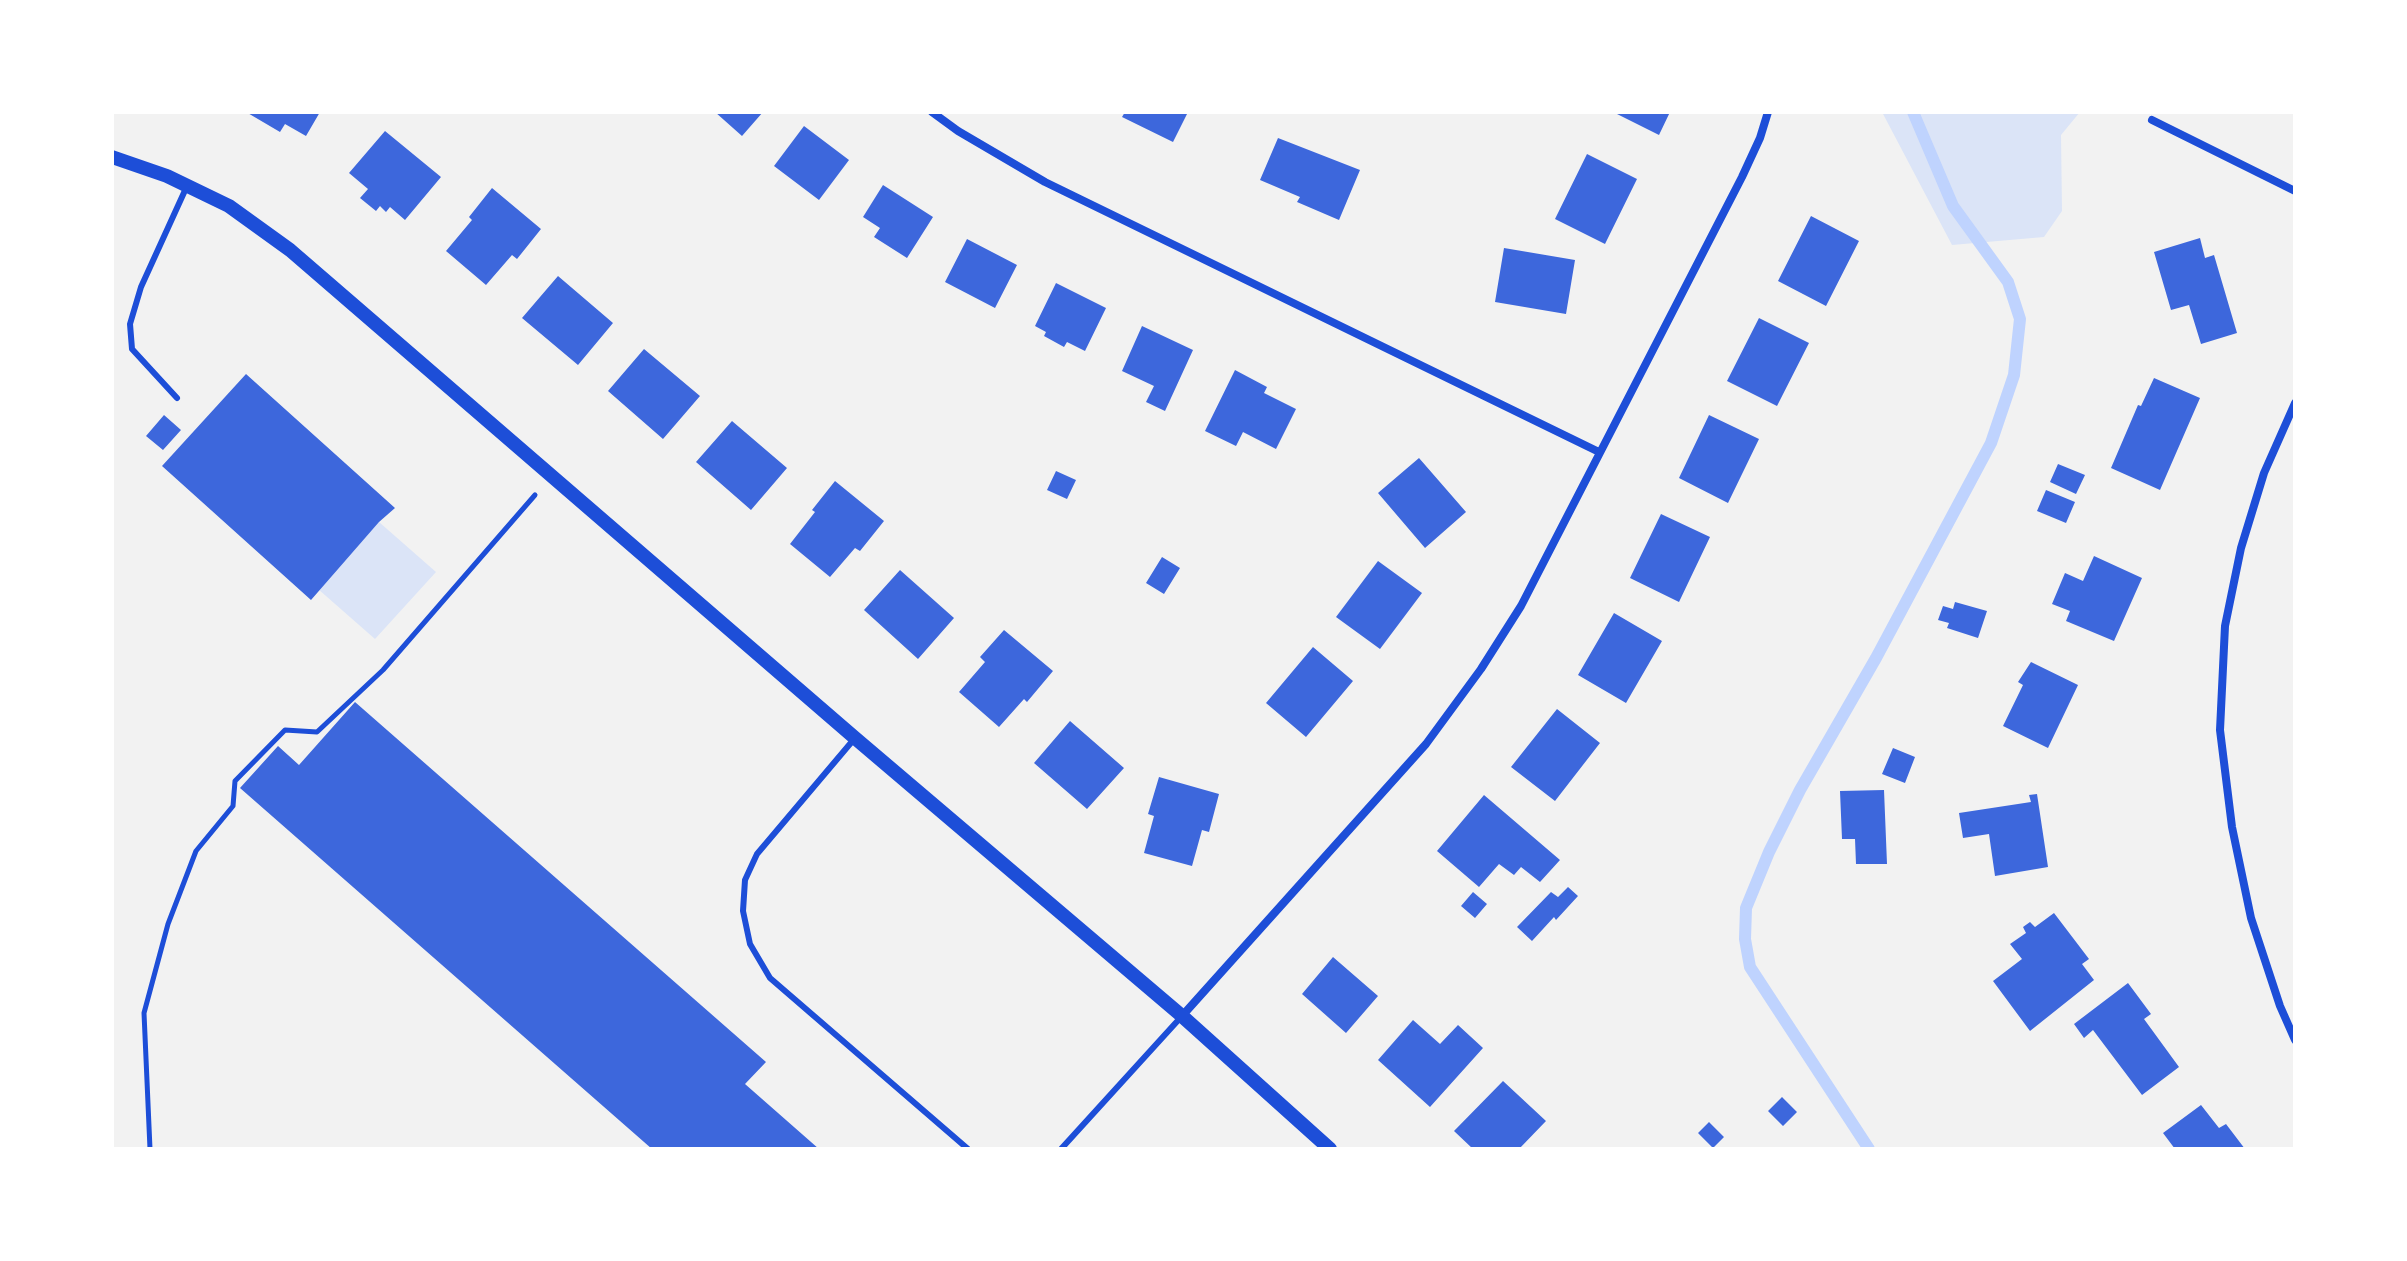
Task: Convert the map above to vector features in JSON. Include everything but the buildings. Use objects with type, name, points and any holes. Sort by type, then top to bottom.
[{"type":"street","points":[[932,112],[958,131],[1045,182],[1599,452]]},
{"type":"street","points":[[1182,1016],[1435,732],[1481,669],[1521,606],[1742,177],[1768,112]]},
{"type":"street","points":[[2152,120],[2295,191]]},
{"type":"street","points":[[112,157],[229,206],[290,250],[1182,1016],[1330,1149]]},
{"type":"street","points":[[2295,403],[2264,473],[2241,548],[2225,626],[2220,730],[2232,827],[2251,918],[2280,1006],[2295,1040]]},
{"type":"lane","points":[[177,398],[132,349],[130,324],[141,287],[187,186]]},
{"type":"lane","points":[[855,738],[757,854],[745,880],[743,911],[750,944],[770,978],[968,1149]]},
{"type":"lane","points":[[1061,1149],[1182,1016]]},
{"type":"path","points":[[150,1149],[144,1013],[168,924],[196,851],[233,806],[235,781],[285,730],[317,732],[383,670],[552,476]]},
{"type":"shaded area","points":[[1882,112],[2080,112],[2061,135],[2062,211],[2044,237],[1952,245]]},
{"type":"shaded area","points":[[379,522],[436,572],[375,639],[318,589]]},
{"type":"waterway","points":[[1869,1149],[1750,967],[1745,939],[1746,908],[1800,790],[1876,658],[1991,443],[2014,375],[2020,319],[2008,282],[1953,206],[1913,112]]}]
